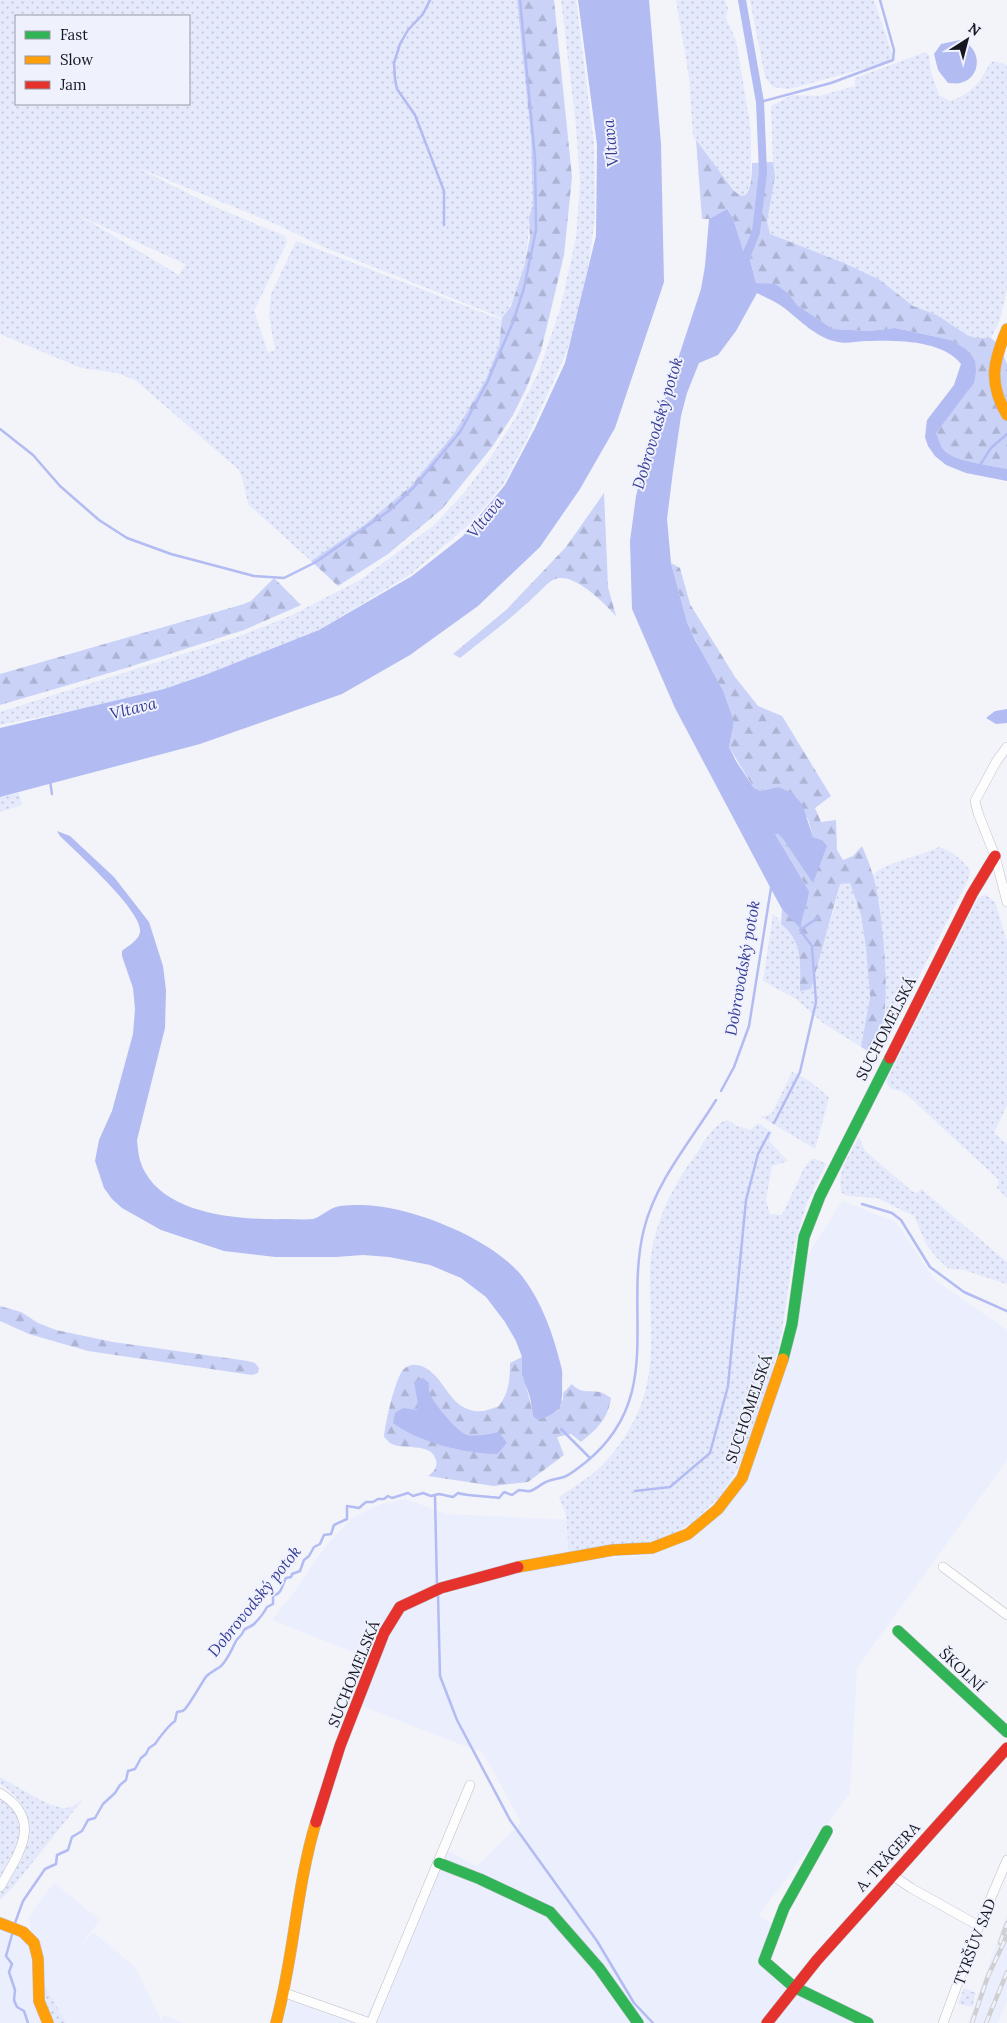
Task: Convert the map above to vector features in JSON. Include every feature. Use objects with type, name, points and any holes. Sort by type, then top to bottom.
[{"type":"street","points":[[1007,329],[999,347],[994,366],[994,389],[998,402],[1007,415]]},
{"type":"street","points":[[1007,747],[996,762],[975,801],[995,856],[1007,902]]},
{"type":"street","name":"SUCHOMELSKÁ","points":[[276,2023],[285,1993],[304,1864],[317,1815],[384,1633],[400,1607],[438,1590],[528,1566],[614,1550],[652,1548],[688,1534],[718,1509],[742,1478],[780,1369],[792,1324],[804,1237],[811,1216],[853,1127],[972,894],[995,856]]},
{"type":"street","points":[[943,1567],[1007,1615]]},
{"type":"street","name":"ŠKOLNÍ","points":[[898,1631],[1007,1732]]},
{"type":"street","name":"A. TRÄGERA","points":[[767,2023],[794,1987],[1007,1748]]},
{"type":"street","points":[[285,1993],[370,2023],[439,1863],[470,1785]]},
{"type":"street","points":[[0,1793],[12,1801],[20,1810],[25,1832],[20,1851],[0,1887]]},
{"type":"street","points":[[827,1831],[784,1908],[764,1961],[794,1987],[868,2023]]},
{"type":"street","name":"TYRŠŮV SAD","points":[[943,2023],[979,1926],[1007,1860]]},
{"type":"street","points":[[439,1863],[550,1912],[599,1968],[638,2023]]},
{"type":"street","points":[[892,1875],[911,1888],[979,1926]]},
{"type":"street","points":[[2,1924],[23,1932],[29,1936],[35,1946],[38,1964],[39,2002],[48,2023]]},
{"type":"shaded area","points":[[0,0],[517,0],[531,126],[533,206],[529,220],[526,259],[520,284],[502,318],[326,248],[278,225],[136,167],[215,207],[285,236],[287,242],[254,311],[268,352],[275,350],[269,316],[271,294],[296,241],[502,320],[499,346],[486,379],[455,432],[410,487],[364,525],[311,561],[249,505],[239,470],[135,380],[117,373],[81,368],[0,334]],"holes":[[[80,216],[185,264],[179,275]]]},
{"type":"shaded area","points":[[561,0],[576,0],[594,144],[595,217],[579,312],[565,356],[526,441],[503,485],[472,522],[411,574],[319,630],[205,675],[164,689],[89,707],[0,725],[0,712],[240,636],[290,616],[360,580],[433,526],[464,493],[490,458],[516,417],[540,369],[561,306],[576,237],[580,183],[576,126]]},
{"type":"shaded area","points":[[676,0],[725,0],[728,8],[726,18],[736,40],[751,130],[751,179],[746,195],[741,197],[734,191],[693,137],[689,77]]},
{"type":"shaded area","points":[[750,0],[874,0],[893,57],[885,63],[789,89],[773,87],[765,77]]},
{"type":"shaded area","points":[[926,52],[929,56],[931,72],[939,95],[950,101],[972,89],[994,61],[1007,65],[1007,289],[1000,320],[991,338],[976,338],[967,335],[937,315],[913,306],[844,263],[770,234],[767,222],[775,176],[771,106],[792,95],[819,96],[855,86],[855,78]]},
{"type":"shaded area","points":[[19,793],[22,805],[0,812],[0,797]]},
{"type":"shaded area","points":[[939,847],[952,853],[967,866],[970,870],[968,880],[893,1028],[887,1027],[883,1023],[883,949],[873,875],[886,866]]},
{"type":"shaded area","points":[[840,883],[850,883],[861,915],[866,948],[870,996],[861,1047],[823,1023],[796,999],[763,981],[773,914],[793,938],[800,961],[818,958],[834,910]]},
{"type":"shaded area","points":[[986,895],[995,902],[1007,941],[1007,1105],[994,1133],[1007,1144],[1007,1198],[997,1188],[999,1180],[906,1094],[902,1091],[891,1089],[886,1082],[976,902],[979,897]]},
{"type":"shaded area","points":[[792,1072],[812,1083],[829,1098],[815,1149],[760,1116],[772,1113]]},
{"type":"shaded area","points":[[727,1120],[737,1126],[751,1130],[758,1123],[772,1132],[769,1141],[788,1161],[772,1166],[766,1200],[770,1214],[782,1215],[804,1168],[811,1159],[816,1159],[826,1164],[807,1203],[795,1243],[781,1337],[765,1399],[751,1439],[734,1476],[719,1497],[692,1523],[659,1543],[569,1554],[566,1514],[559,1497],[596,1471],[613,1454],[637,1415],[647,1384],[651,1353],[650,1274],[651,1258],[658,1226],[671,1195],[688,1166],[714,1129]]},
{"type":"shaded area","points":[[859,1137],[865,1151],[913,1192],[917,1193],[921,1189],[1007,1262],[1007,1284],[964,1270],[949,1269],[926,1244],[914,1216],[877,1198],[848,1196],[842,1193],[840,1178],[842,1171]]},
{"type":"shaded area","points":[[842,1201],[896,1222],[935,1280],[1007,1330],[1007,1460],[857,1668],[850,1793],[759,1915],[776,1927],[762,1961],[859,2023],[282,2023],[290,1999],[367,2016],[444,1849],[477,1866],[521,1822],[483,1753],[361,1706],[378,1662],[272,1620],[298,1587],[324,1548],[352,1518],[381,1504],[405,1499],[447,1514],[572,1520],[572,1550],[522,1562],[402,1608],[528,1569],[588,1559],[652,1555],[723,1502],[750,1468],[808,1255]]},
{"type":"shaded area","points":[[0,1777],[40,1799],[63,1808],[69,1808],[84,1798],[13,1887],[0,1900],[0,1894],[25,1849],[29,1826],[24,1809],[14,1795],[0,1784]]},
{"type":"shaded area","points":[[0,1797],[11,1807],[17,1817],[20,1837],[13,1858],[0,1880]]},
{"type":"shaded area","points":[[54,1883],[100,1920],[67,1962],[93,1932],[135,1967],[161,2020],[163,2015],[182,2023],[0,2023],[0,1921],[31,1934],[29,1916]]},
{"type":"shaded area","points":[[1007,1914],[1007,2000],[998,2023],[968,2023]]},
{"type":"shaded area","points":[[42,1982],[66,2023],[51,2023],[48,2017]]},
{"type":"shaded area","points":[[964,1988],[976,1993],[972,2007],[958,2004]]},
{"type":"green space","points":[[517,0],[554,0],[572,177],[564,255],[541,351],[513,415],[492,447],[442,509],[388,554],[338,586],[311,561],[364,525],[410,487],[455,432],[486,379],[499,346],[502,318],[511,306],[524,267],[530,238],[529,218],[533,204],[531,136]]},
{"type":"green space","points":[[696,140],[734,191],[741,196],[746,195],[749,187],[752,163],[773,162],[775,176],[767,222],[770,234],[844,263],[880,280],[913,306],[937,315],[967,335],[976,338],[991,338],[1005,350],[1004,357],[1007,364],[1007,469],[971,462],[953,456],[941,447],[938,440],[936,432],[968,391],[966,349],[951,340],[895,328],[869,331],[833,329],[797,305],[789,294],[756,283],[750,260],[757,239],[751,235],[743,252],[733,218],[727,209],[709,219],[702,219]]},
{"type":"green space","points":[[604,493],[608,587],[616,616],[590,591],[574,581],[559,578],[547,584],[529,602],[460,658],[453,654],[506,610],[566,547]]},
{"type":"green space","points":[[671,563],[680,568],[690,604],[735,677],[758,706],[782,716],[831,796],[815,808],[821,822],[836,820],[837,850],[843,860],[853,856],[862,846],[872,871],[876,889],[882,928],[886,993],[882,1025],[871,1053],[861,1047],[870,997],[861,915],[850,883],[840,884],[811,989],[800,991],[799,954],[794,939],[781,924],[782,909],[801,928],[809,891],[775,834],[778,834],[783,839],[813,882],[822,840],[813,837],[808,819],[778,787],[761,791],[754,788],[729,747],[734,722],[687,622]]},
{"type":"green space","points":[[274,578],[301,605],[244,630],[123,669],[0,705],[0,674],[244,604],[251,601]]},
{"type":"green space","points":[[0,1306],[21,1312],[38,1323],[56,1330],[113,1342],[248,1361],[255,1363],[259,1368],[258,1373],[252,1375],[88,1351],[29,1334],[0,1321]]},
{"type":"green space","points":[[522,1357],[523,1373],[533,1416],[563,1400],[563,1393],[572,1384],[582,1390],[600,1392],[611,1398],[604,1418],[592,1433],[581,1442],[571,1434],[557,1437],[564,1455],[528,1482],[494,1486],[428,1476],[436,1467],[436,1460],[433,1454],[422,1448],[395,1445],[384,1437],[388,1412],[394,1392],[400,1375],[406,1367],[417,1365],[424,1367],[436,1376],[459,1405],[469,1410],[482,1411],[499,1406],[508,1386],[510,1363]]},
{"type":"water","name":"Vltava","points":[[578,0],[649,0],[661,144],[664,282],[615,428],[580,489],[540,547],[478,606],[410,655],[342,694],[200,744],[0,797],[0,728],[164,689],[205,675],[319,630],[412,576],[463,536],[505,485],[535,428],[565,363],[596,236],[597,145]]},
{"type":"water","points":[[960,40],[968,44],[974,51],[977,62],[976,68],[971,77],[966,81],[948,83],[938,70],[934,54],[941,44]]},
{"type":"water","points":[[727,209],[733,218],[743,251],[751,234],[757,239],[750,260],[756,283],[775,284],[789,294],[797,305],[833,329],[869,331],[895,328],[951,340],[966,349],[975,361],[974,383],[936,433],[942,448],[954,457],[1007,469],[1007,481],[966,473],[946,465],[935,456],[928,446],[925,437],[927,420],[954,385],[961,364],[943,350],[918,343],[864,341],[845,343],[830,340],[809,328],[780,305],[757,293],[736,331],[718,355],[699,363],[687,393],[681,416],[673,471],[667,519],[671,563],[687,622],[723,691],[734,722],[729,747],[736,761],[754,788],[761,791],[778,787],[792,793],[802,804],[813,837],[822,840],[827,846],[813,883],[783,839],[778,834],[775,834],[809,891],[801,929],[782,909],[675,708],[632,609],[630,541],[636,496],[648,450],[701,289],[709,219]]},
{"type":"water","points":[[1007,709],[1007,723],[996,724],[986,718],[995,711]]},
{"type":"water","points":[[57,831],[70,836],[114,877],[149,922],[163,966],[166,990],[165,1028],[137,1140],[141,1164],[156,1187],[171,1198],[189,1206],[229,1216],[269,1219],[313,1219],[336,1207],[363,1205],[404,1211],[471,1237],[508,1262],[522,1276],[541,1307],[562,1370],[562,1398],[556,1411],[538,1420],[533,1416],[530,1397],[522,1374],[522,1357],[516,1341],[505,1322],[486,1297],[461,1278],[430,1265],[389,1257],[363,1255],[275,1257],[224,1251],[161,1230],[122,1208],[112,1199],[104,1188],[95,1161],[99,1140],[112,1111],[133,1034],[135,1009],[133,988],[122,951],[135,940],[140,932],[138,923],[120,897]]},
{"type":"water","points":[[423,1378],[429,1383],[431,1396],[439,1409],[463,1433],[474,1436],[499,1432],[507,1443],[497,1454],[470,1452],[429,1441],[393,1423],[395,1413],[403,1408],[417,1410],[418,1404],[414,1382]]},
{"type":"waterway","points":[[430,0],[423,14],[408,30],[400,44],[394,63],[397,89],[415,115],[444,191],[444,225]]},
{"type":"waterway","points":[[0,429],[33,455],[60,486],[99,520],[127,538],[171,554],[254,576],[284,578],[316,562],[390,510],[414,487],[460,432],[487,383],[513,322],[524,288],[536,230],[535,158],[520,0]]},
{"type":"waterway","name":"Dobrovodský potok","points":[[742,0],[760,102],[763,172],[756,232],[751,245]]},
{"type":"waterway","points":[[760,102],[831,83],[893,60],[894,50],[880,0]]},
{"type":"waterway","points":[[980,465],[991,448],[1007,434]]},
{"type":"waterway","points":[[50,781],[52,794]]},
{"type":"waterway","name":"Dobrovodský potok","points":[[721,1091],[734,1067],[749,1026],[771,888]]},
{"type":"waterway","points":[[774,1123],[800,1072],[816,1002],[812,946],[800,930],[819,917]]},
{"type":"waterway","name":"Dobrovodský potok","points":[[15,1923],[23,1901],[45,1869],[56,1864],[57,1855],[68,1850],[72,1837],[82,1831],[88,1820],[95,1818],[103,1804],[126,1780],[128,1771],[135,1769],[149,1748],[155,1744],[175,1721],[177,1712],[186,1708],[206,1676],[221,1666],[244,1630],[254,1624],[267,1607],[273,1604],[273,1596],[280,1591],[286,1578],[300,1571],[304,1560],[309,1556],[314,1547],[320,1544],[324,1535],[331,1534],[334,1525],[347,1519],[347,1506],[359,1508],[366,1502],[373,1502],[388,1496],[392,1498],[408,1493],[413,1496],[423,1493],[431,1496],[439,1494],[453,1497],[458,1493],[499,1498],[504,1492],[512,1495],[519,1490],[530,1491],[548,1481],[564,1477],[573,1472],[611,1437],[626,1410],[634,1382],[637,1353],[639,1260],[644,1229],[665,1178],[716,1100]]},
{"type":"waterway","points":[[635,1491],[670,1487],[710,1453],[728,1386],[746,1200],[758,1154],[769,1133]]},
{"type":"waterway","points":[[862,1204],[892,1213],[901,1220],[930,1267],[964,1292],[1007,1311]]},
{"type":"waterway","points":[[561,1429],[590,1458]]},
{"type":"waterway","points":[[435,1497],[437,1586]]},
{"type":"waterway","points":[[438,1594],[440,1676],[457,1720],[510,1820],[597,1941],[634,2003],[653,2023]]},
{"type":"waterway","name":"Dobrovodský potok","points":[[13,1931],[6,1956],[12,1964],[9,1972],[15,1990],[14,2000],[17,2007],[24,2011],[28,2023]]},
{"type":"railway","points":[[1000,1943],[1007,1923]]},
{"type":"railway","points":[[972,2023],[988,1976],[1007,1936]]},
{"type":"railway","points":[[986,2023],[1007,1972]]},
{"type":"traffic: fast","points":[[783,1359],[792,1324],[804,1237],[820,1196],[890,1058]]},
{"type":"traffic: fast","points":[[898,1631],[1007,1732]]},
{"type":"traffic: fast","points":[[827,1831],[784,1908],[764,1961],[794,1987],[868,2023]]},
{"type":"traffic: fast","points":[[439,1863],[480,1879],[550,1912],[599,1968],[638,2023]]},
{"type":"traffic: slow","points":[[1007,329],[998,352],[995,372],[997,393],[1007,415]]},
{"type":"traffic: slow","points":[[518,1567],[613,1550],[652,1548],[688,1534],[718,1509],[742,1478],[783,1359]]},
{"type":"traffic: slow","points":[[276,2023],[287,1973],[304,1872],[316,1822]]},
{"type":"traffic: slow","points":[[0,1923],[23,1932],[34,1943],[38,1959],[39,2001],[48,2023]]},
{"type":"traffic: jam","points":[[890,1058],[972,894],[995,856]]},
{"type":"traffic: jam","points":[[316,1822],[340,1746],[384,1633],[400,1607],[441,1588],[518,1567]]},
{"type":"traffic: jam","points":[[767,2023],[817,1960],[1007,1748]]}]
